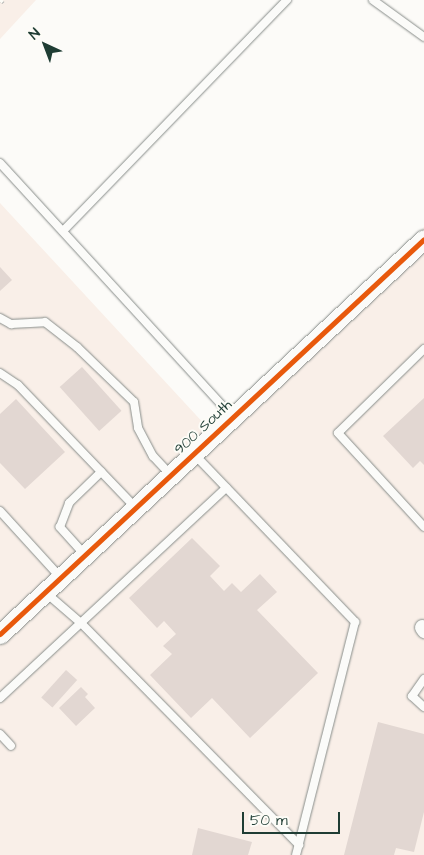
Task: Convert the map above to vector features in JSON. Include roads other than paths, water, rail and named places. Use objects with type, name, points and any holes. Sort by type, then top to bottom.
[{"type":"street","name":"900 South","points":[[0,634],[424,239]]},
{"type":"lane","points":[[63,231],[287,0]]},
{"type":"lane","points":[[373,0],[424,37]]},
{"type":"lane","points":[[0,163],[234,416]]},
{"type":"lane","points":[[0,318],[11,324],[45,322],[77,347],[134,402],[138,428],[153,456],[170,475]]},
{"type":"lane","points":[[424,349],[338,433],[424,526]]},
{"type":"lane","points":[[0,373],[18,385],[136,508]]},
{"type":"lane","points":[[193,454],[355,622],[296,855]]},
{"type":"lane","points":[[85,555],[60,527],[69,503],[101,472]]},
{"type":"lane","points":[[0,698],[82,624],[226,488]]},
{"type":"lane","points":[[0,511],[61,578]]},
{"type":"lane","points":[[45,592],[82,624],[298,845]]},
{"type":"lane","points":[[424,679],[412,696],[424,706]]},
{"type":"lane","points":[[0,734],[11,746]]}]
